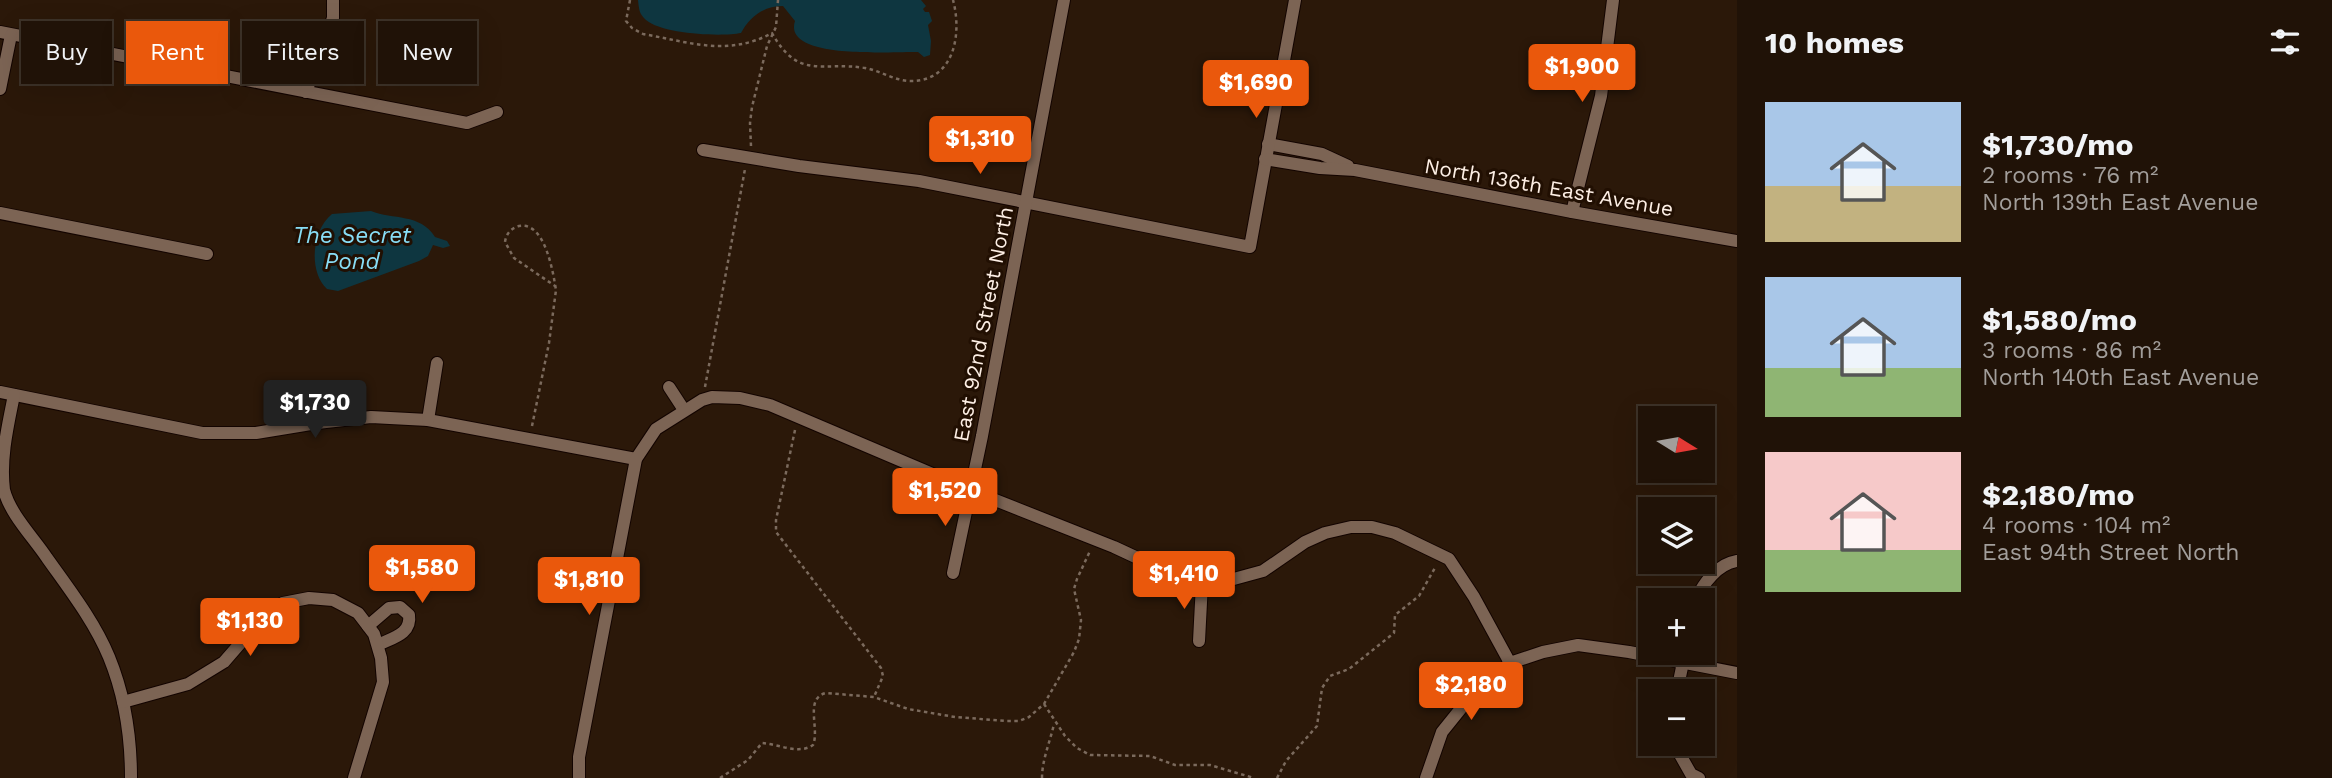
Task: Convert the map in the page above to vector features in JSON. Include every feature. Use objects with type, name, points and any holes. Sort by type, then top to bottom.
[{"type":"street","points":[[306,92],[333,18],[333,0]]},
{"type":"street","name":"East 92nd Street North","points":[[953,573],[1064,0]]},
{"type":"street","points":[[703,150],[919,181],[1250,247],[1295,0]]},
{"type":"street","points":[[1572,212],[1601,96],[1613,0]]},
{"type":"street","points":[[0,89],[5,33],[467,123],[497,112]]},
{"type":"street","name":"North 136th East Avenue","points":[[1268,144],[1322,154],[1355,170]]},
{"type":"street","name":"North 136th East Avenue","points":[[1265,159],[1320,168],[1355,170],[1737,241]]},
{"type":"street","points":[[0,213],[207,254]]},
{"type":"street","points":[[428,420],[437,363]]},
{"type":"street","points":[[669,387],[684,410]]},
{"type":"street","points":[[0,392],[202,433],[256,433],[371,417],[428,420],[636,459]]},
{"type":"street","points":[[14,394],[2,457],[4,491],[14,511],[86,615],[109,657],[123,702],[131,747],[131,778]]},
{"type":"street","points":[[579,778],[579,757],[636,459],[656,429],[684,410],[712,397],[740,398],[770,405],[1172,574],[1202,583],[1230,580],[1263,571],[1305,542],[1325,533],[1351,527],[1372,527],[1395,533],[1449,559],[1474,597],[1510,663]]},
{"type":"street","points":[[1703,588],[1711,575],[1737,561]]},
{"type":"street","points":[[1199,641],[1202,583]]},
{"type":"street","points":[[123,702],[188,684],[224,662],[262,617],[283,603],[309,597],[334,600],[358,613],[373,635],[382,657],[383,682],[354,778]]},
{"type":"street","points":[[1426,778],[1442,732],[1471,696],[1510,663],[1543,652],[1578,645],[1638,652]]},
{"type":"street","points":[[1710,665],[1737,673]]},
{"type":"street","points":[[1681,756],[1691,774],[1699,778]]},
{"type":"path","points":[[629,0],[626,21],[643,34],[721,48],[736,47],[772,33]]},
{"type":"path","points":[[702,400],[750,158],[752,107],[767,46],[776,27],[778,0]]},
{"type":"path","points":[[772,33],[790,59],[801,63],[832,68],[862,67],[912,81],[940,72],[947,65],[958,30],[953,0]]},
{"type":"path","points":[[530,440],[550,334],[555,286],[541,237],[527,226],[521,225],[511,230],[505,242],[511,254],[555,286]]},
{"type":"path","points":[[798,417],[788,457],[776,532],[879,666],[883,676],[874,698]]},
{"type":"path","points":[[720,778],[748,760],[762,743],[797,749],[807,749],[813,745],[816,732],[814,708],[820,695],[874,698],[932,714],[1007,721],[1019,721],[1029,717],[1044,704],[1079,639],[1081,620],[1074,589],[1096,540]]},
{"type":"path","points":[[1277,778],[1286,761],[1317,726],[1322,688],[1330,676],[1349,669],[1394,633],[1395,615],[1419,596],[1441,554]]},
{"type":"path","points":[[1044,704],[1055,723],[1077,748],[1090,755],[1150,756],[1175,765],[1210,765],[1254,778]]},
{"type":"path","points":[[1042,778],[1042,766],[1055,723]]},
{"type":"water","points":[[638,0],[921,0],[926,6],[923,9],[929,12],[932,21],[928,25],[930,55],[924,57],[918,52],[843,51],[806,43],[796,34],[795,21],[783,6],[758,13],[741,33],[720,35],[678,31],[654,25],[646,20],[639,9]]},
{"type":"water","name":"The Secret Pond","points":[[371,211],[422,224],[435,237],[447,241],[450,246],[443,248],[433,245],[428,256],[419,261],[338,291],[327,289],[317,272],[315,262],[317,240],[325,221],[332,214]]}]
